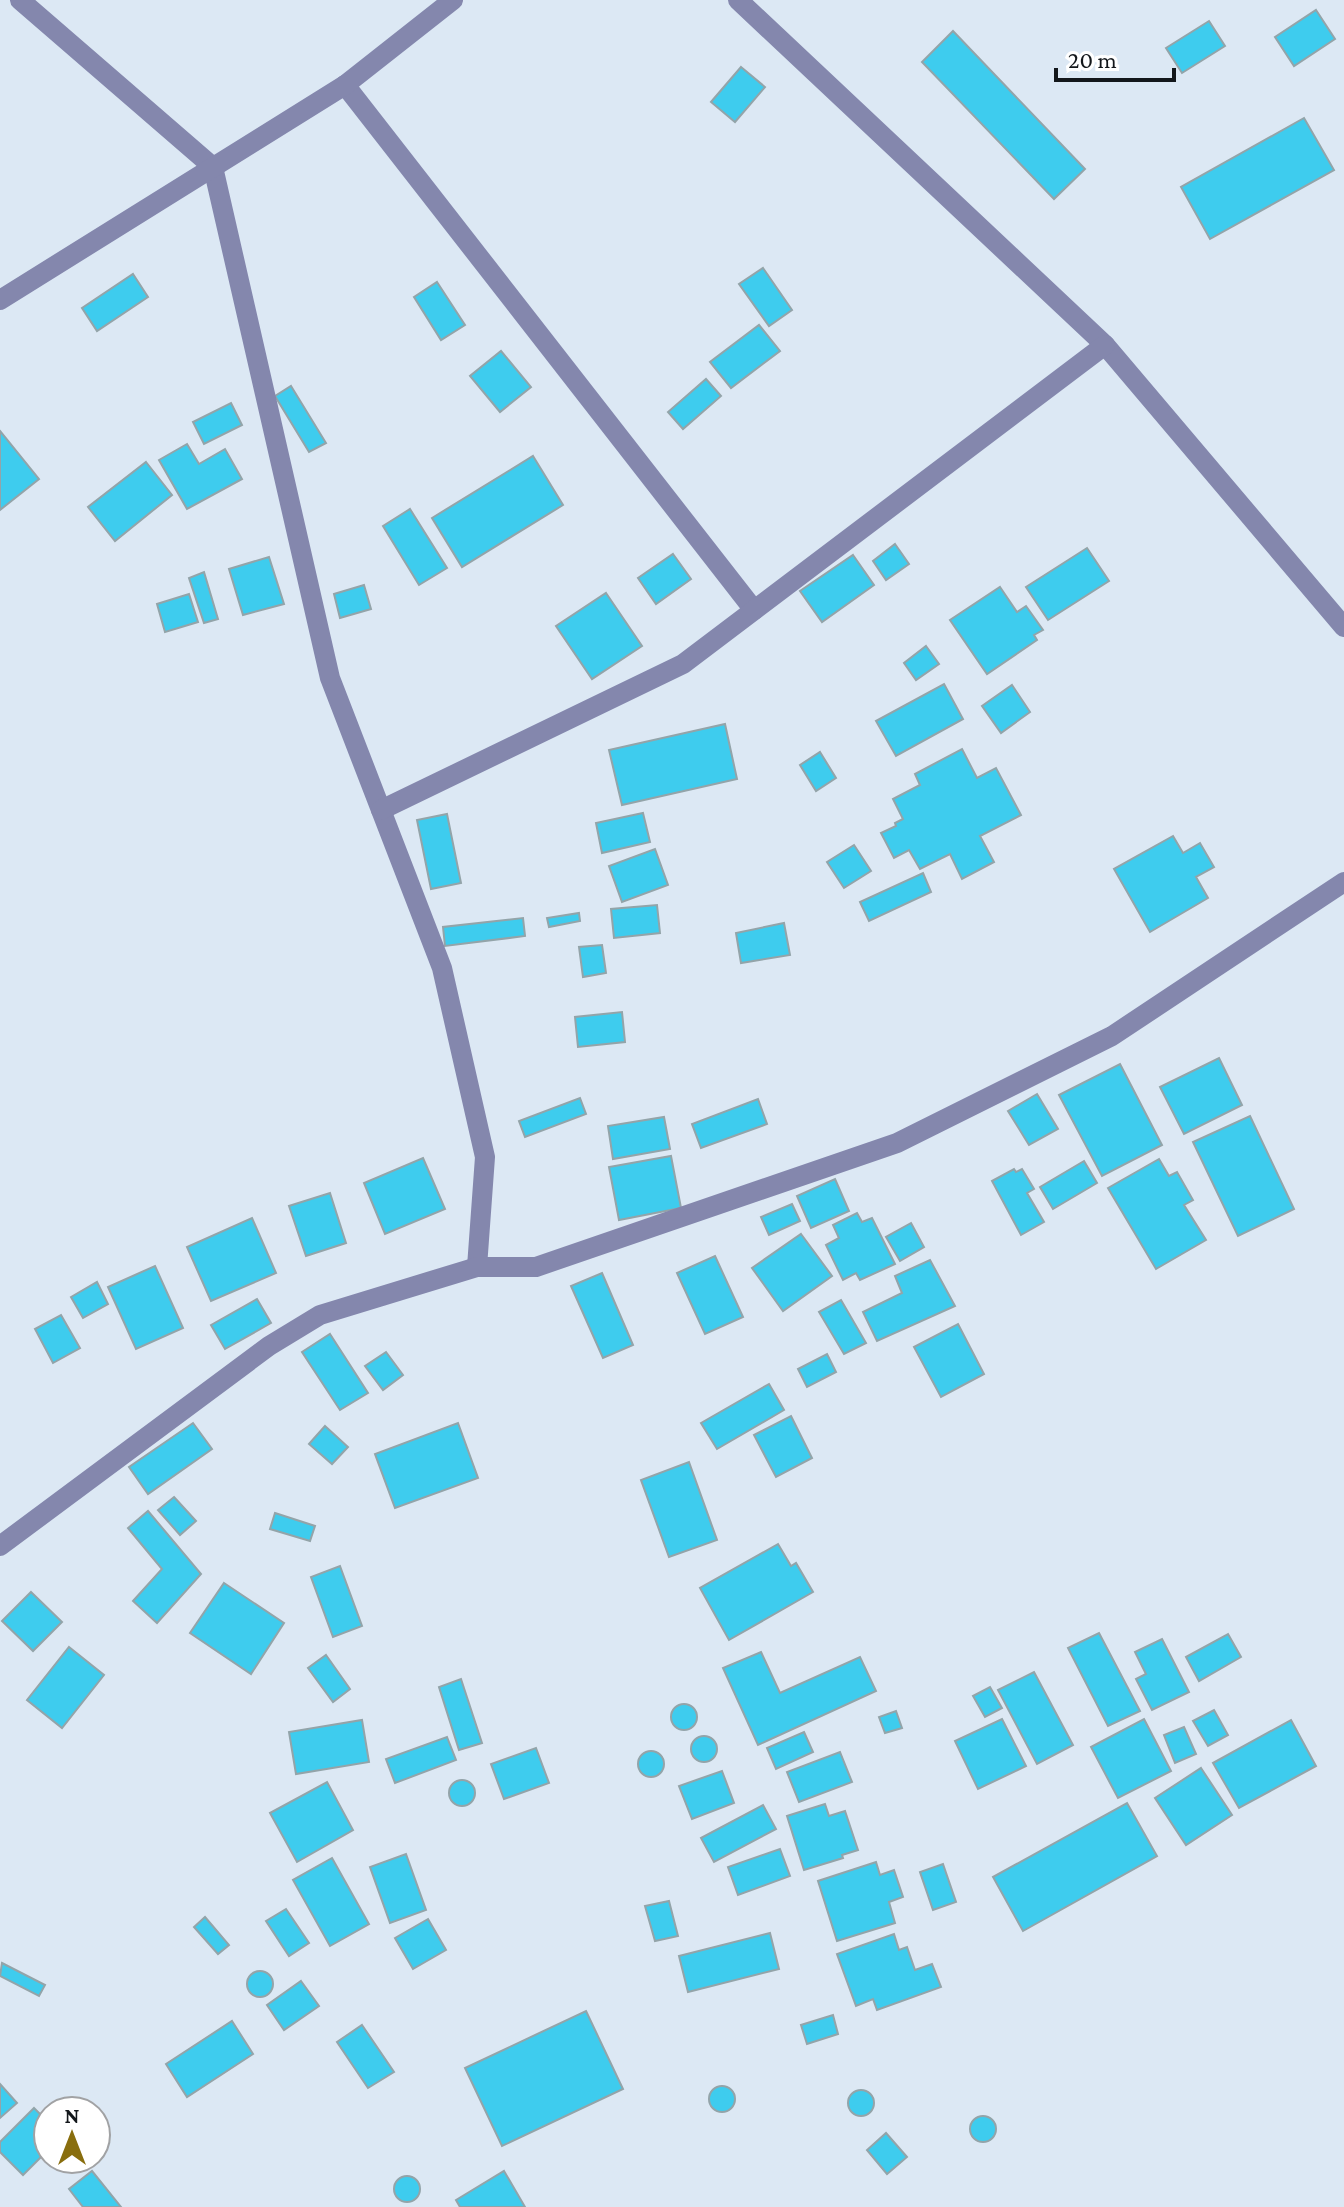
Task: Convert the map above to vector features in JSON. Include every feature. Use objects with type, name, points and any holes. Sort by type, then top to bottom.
[{"type":"street","points":[[20,0],[213,167],[330,678],[442,968],[485,1157],[477,1267]]},
{"type":"street","points":[[0,300],[345,85],[453,0]]},
{"type":"street","points":[[738,0],[1105,345],[1344,627]]},
{"type":"street","points":[[345,85],[754,610]]},
{"type":"street","points":[[381,810],[683,664],[1105,345]]},
{"type":"street","points":[[0,1546],[269,1346],[320,1315],[477,1267],[536,1267],[897,1143],[1112,1036],[1344,882]]},
{"type":"building","points":[[1316,10],[1335,39],[1294,66],[1275,37]]},
{"type":"building","points":[[1209,21],[1225,46],[1182,73],[1166,48]]},
{"type":"building","points":[[953,31],[1085,169],[1054,199],[922,62]]},
{"type":"building","points":[[741,67],[765,87],[735,122],[711,102]]},
{"type":"building","points":[[1304,118],[1334,170],[1210,239],[1181,187]]},
{"type":"building","points":[[763,268],[792,310],[769,326],[739,284]]},
{"type":"building","points":[[133,274],[148,297],[97,331],[82,308]]},
{"type":"building","points":[[437,282],[465,325],[441,340],[414,297]]},
{"type":"building","points":[[759,325],[780,351],[731,388],[710,362]]},
{"type":"building","points":[[501,351],[531,387],[500,412],[470,376]]},
{"type":"building","points":[[706,379],[721,396],[683,429],[668,412]]},
{"type":"building","points":[[291,386],[326,443],[309,452],[275,396]]},
{"type":"building","points":[[231,403],[242,425],[204,444],[193,422]]},
{"type":"building","points":[[0,431],[39,479],[0,510]]},
{"type":"building","points":[[187,444],[199,464],[225,449],[242,479],[187,509],[159,460]]},
{"type":"building","points":[[533,456],[563,505],[462,567],[432,518]]},
{"type":"building","points":[[146,462],[172,495],[115,541],[88,507]]},
{"type":"building","points":[[410,509],[447,568],[419,585],[383,526]]},
{"type":"building","points":[[895,544],[909,564],[886,580],[873,561]]},
{"type":"building","points":[[1087,548],[1109,581],[1048,620],[1026,587]]},
{"type":"building","points":[[673,554],[691,579],[656,604],[638,578]]},
{"type":"building","points":[[853,555],[874,585],[822,622],[800,591]]},
{"type":"building","points":[[269,557],[284,604],[243,615],[229,569]]},
{"type":"building","points":[[204,572],[218,619],[204,623],[189,578]]},
{"type":"building","points":[[364,585],[371,609],[340,618],[334,594]]},
{"type":"building","points":[[1000,587],[1017,612],[1026,606],[1043,630],[1034,635],[1037,640],[987,674],[950,620]]},
{"type":"building","points":[[606,593],[642,646],[592,679],[556,626]]},
{"type":"building","points":[[189,594],[198,622],[165,632],[157,604]]},
{"type":"building","points":[[926,646],[939,664],[916,680],[904,663]]},
{"type":"building","points":[[944,684],[963,719],[896,756],[876,721]]},
{"type":"building","points":[[1012,685],[1030,712],[1001,733],[982,706]]},
{"type":"building","points":[[725,724],[737,779],[622,805],[609,750]]},
{"type":"building","points":[[962,749],[977,778],[996,768],[1021,815],[980,836],[994,862],[962,879],[950,854],[920,869],[909,850],[894,858],[881,833],[903,819],[893,799],[920,785],[915,774]]},
{"type":"building","points":[[820,752],[836,778],[816,791],[800,765]]},
{"type":"building","points":[[643,813],[650,842],[602,853],[596,823]]},
{"type":"building","points":[[447,814],[461,883],[431,889],[417,820]]},
{"type":"building","points":[[1173,836],[1183,853],[1200,843],[1214,867],[1196,877],[1208,898],[1150,932],[1114,869]]},
{"type":"building","points":[[854,845],[871,871],[844,888],[827,862]]},
{"type":"building","points":[[655,849],[668,885],[622,902],[609,866]]},
{"type":"building","points":[[923,873],[931,892],[869,921],[860,902]]},
{"type":"building","points":[[657,905],[660,933],[614,938],[611,909]]},
{"type":"building","points":[[579,913],[580,921],[549,927],[547,918]]},
{"type":"building","points":[[523,918],[525,936],[445,946],[443,927]]},
{"type":"building","points":[[784,923],[790,955],[741,963],[736,933]]},
{"type":"building","points":[[602,945],[606,973],[583,977],[579,947]]},
{"type":"building","points":[[622,1012],[625,1042],[578,1047],[575,1017]]},
{"type":"building","points":[[1219,1058],[1242,1105],[1184,1134],[1160,1087]]},
{"type":"building","points":[[1120,1064],[1162,1145],[1102,1176],[1059,1095]]},
{"type":"building","points":[[1037,1094],[1058,1129],[1029,1145],[1008,1111]]},
{"type":"building","points":[[580,1098],[586,1114],[525,1137],[519,1121]]},
{"type":"building","points":[[758,1099],[767,1124],[701,1148],[692,1124]]},
{"type":"building","points":[[1250,1116],[1294,1209],[1238,1236],[1193,1142]]},
{"type":"building","points":[[664,1117],[670,1149],[613,1159],[608,1126]]},
{"type":"building","points":[[671,1156],[681,1208],[619,1220],[609,1167]]},
{"type":"building","points":[[423,1158],[445,1209],[385,1234],[364,1183]]},
{"type":"building","points":[[1159,1159],[1169,1176],[1177,1172],[1193,1200],[1184,1205],[1206,1240],[1156,1269],[1108,1188]]},
{"type":"building","points":[[1084,1161],[1097,1183],[1053,1209],[1040,1187]]},
{"type":"building","points":[[1014,1169],[1016,1172],[1022,1169],[1034,1189],[1027,1193],[1044,1222],[1021,1235],[992,1181]]},
{"type":"building","points":[[835,1179],[849,1211],[811,1228],[797,1196]]},
{"type":"building","points":[[330,1193],[346,1243],[306,1256],[289,1206]]},
{"type":"building","points":[[792,1204],[800,1221],[769,1235],[761,1217]]},
{"type":"building","points":[[857,1213],[862,1222],[872,1218],[895,1264],[860,1280],[856,1273],[843,1280],[826,1245],[839,1238],[833,1225]]},
{"type":"building","points":[[252,1218],[276,1273],[211,1301],[187,1247]]},
{"type":"building","points":[[911,1223],[924,1247],[900,1261],[886,1237]]},
{"type":"building","points":[[801,1234],[832,1276],[783,1311],[752,1268]]},
{"type":"building","points":[[715,1256],[743,1317],[705,1334],[677,1273]]},
{"type":"building","points":[[930,1260],[955,1306],[877,1341],[863,1312],[902,1293],[895,1276]]},
{"type":"building","points":[[155,1266],[183,1328],[136,1349],[108,1287]]},
{"type":"building","points":[[602,1273],[633,1345],[603,1358],[571,1286]]},
{"type":"building","points":[[97,1282],[108,1304],[83,1318],[71,1297]]},
{"type":"building","points":[[257,1299],[271,1323],[225,1349],[211,1325]]},
{"type":"building","points":[[841,1300],[866,1343],[844,1354],[819,1312]]},
{"type":"building","points":[[61,1315],[80,1348],[53,1363],[35,1329]]},
{"type":"building","points":[[958,1324],[984,1374],[941,1397],[914,1347]]},
{"type":"building","points":[[330,1334],[368,1393],[340,1410],[302,1352]]},
{"type":"building","points":[[386,1352],[403,1375],[383,1390],[365,1366]]},
{"type":"building","points":[[827,1354],[836,1372],[807,1387],[798,1369]]},
{"type":"building","points":[[769,1384],[784,1410],[717,1449],[701,1423]]},
{"type":"building","points":[[791,1416],[812,1458],[776,1477],[754,1435]]},
{"type":"building","points":[[193,1423],[212,1449],[148,1494],[129,1467]]},
{"type":"building","points":[[458,1423],[478,1478],[395,1508],[375,1454]]},
{"type":"building","points":[[325,1426],[348,1447],[332,1464],[309,1444]]},
{"type":"building","points":[[689,1462],[717,1540],[669,1557],[641,1480]]},
{"type":"building","points":[[174,1497],[196,1521],[180,1535],[158,1510]]},
{"type":"building","points":[[148,1511],[201,1574],[157,1623],[133,1601],[162,1569],[128,1528]]},
{"type":"building","points":[[275,1513],[315,1526],[310,1541],[270,1529]]},
{"type":"building","points":[[778,1544],[791,1566],[796,1563],[813,1592],[729,1640],[700,1588]]},
{"type":"building","points":[[340,1566],[362,1626],[333,1637],[311,1577]]},
{"type":"building","points":[[224,1583],[284,1623],[251,1674],[190,1633]]},
{"type":"building","points":[[31,1592],[62,1622],[33,1651],[2,1621]]},
{"type":"building","points":[[1099,1633],[1140,1711],[1108,1726],[1068,1648]]},
{"type":"building","points":[[1228,1634],[1241,1657],[1199,1681],[1186,1657]]},
{"type":"building","points":[[1162,1639],[1189,1692],[1152,1710],[1136,1679],[1146,1674],[1135,1652]]},
{"type":"building","points":[[69,1647],[104,1675],[62,1728],[27,1700]]},
{"type":"building","points":[[761,1652],[780,1693],[860,1657],[876,1691],[758,1745],[723,1668]]},
{"type":"building","points":[[326,1655],[350,1689],[333,1702],[308,1668]]},
{"type":"building","points":[[1034,1672],[1073,1745],[1037,1764],[998,1690]]},
{"type":"building","points":[[461,1679],[482,1743],[459,1750],[439,1687]]},
{"type":"building","points":[[990,1687],[1002,1708],[985,1717],[973,1696]]},
{"type":"building","points":[[684,1704],[693,1708],[697,1717],[693,1726],[684,1730],[675,1726],[671,1717],[675,1708]]},
{"type":"building","points":[[1214,1710],[1228,1735],[1208,1746],[1193,1721]]},
{"type":"building","points":[[896,1711],[902,1728],[885,1733],[879,1717]]},
{"type":"building","points":[[1002,1719],[1026,1766],[978,1789],[955,1741]]},
{"type":"building","points":[[1144,1719],[1171,1771],[1118,1798],[1091,1747]]},
{"type":"building","points":[[362,1720],[369,1762],[296,1774],[289,1732]]},
{"type":"building","points":[[1291,1720],[1316,1766],[1239,1808],[1213,1763]]},
{"type":"building","points":[[1184,1727],[1196,1754],[1175,1763],[1164,1735]]},
{"type":"building","points":[[804,1732],[813,1752],[776,1769],[767,1748]]},
{"type":"building","points":[[704,1736],[713,1740],[717,1749],[713,1758],[704,1762],[695,1758],[691,1749],[695,1740]]},
{"type":"building","points":[[447,1737],[456,1760],[395,1783],[386,1759]]},
{"type":"building","points":[[536,1748],[549,1783],[504,1799],[491,1764]]},
{"type":"building","points":[[651,1751],[661,1754],[664,1764],[661,1774],[651,1777],[641,1774],[638,1764],[641,1754]]},
{"type":"building","points":[[840,1752],[852,1782],[799,1802],[787,1772]]},
{"type":"building","points":[[1201,1768],[1232,1815],[1186,1845],[1155,1798]]},
{"type":"building","points":[[722,1771],[734,1803],[692,1819],[679,1786]]},
{"type":"building","points":[[462,1780],[472,1783],[475,1793],[472,1803],[462,1806],[452,1803],[449,1793],[452,1783]]},
{"type":"building","points":[[327,1782],[353,1830],[297,1862],[270,1813]]},
{"type":"building","points":[[1127,1803],[1157,1856],[1023,1931],[993,1877]]},
{"type":"building","points":[[825,1804],[829,1816],[845,1811],[858,1850],[804,1870],[787,1816]]},
{"type":"building","points":[[763,1805],[776,1829],[714,1862],[701,1838]]},
{"type":"building","points":[[780,1849],[790,1876],[738,1895],[728,1867]]},
{"type":"building","points":[[406,1854],[426,1910],[390,1923],[370,1867]]},
{"type":"building","points":[[332,1858],[369,1924],[330,1946],[293,1880]]},
{"type":"building","points":[[876,1862],[880,1875],[894,1870],[903,1897],[889,1902],[895,1923],[837,1941],[818,1881]]},
{"type":"building","points":[[943,1864],[956,1902],[933,1910],[920,1872]]},
{"type":"building","points":[[669,1901],[678,1936],[655,1941],[645,1906]]},
{"type":"building","points":[[286,1909],[309,1943],[289,1956],[266,1921]]},
{"type":"building","points":[[205,1917],[229,1945],[218,1954],[194,1927]]},
{"type":"building","points":[[428,1919],[446,1950],[413,1969],[395,1938]]},
{"type":"building","points":[[770,1933],[779,1969],[688,1992],[679,1956]]},
{"type":"building","points":[[894,1934],[899,1950],[907,1947],[915,1970],[932,1964],[941,1987],[877,2010],[873,1999],[856,2006],[837,1954]]},
{"type":"building","points":[[2,1963],[45,1985],[39,1996],[0,1976]]},
{"type":"building","points":[[260,1971],[269,1975],[273,1984],[269,1993],[260,1997],[251,1993],[247,1984],[251,1975]]},
{"type":"building","points":[[301,1981],[319,2006],[284,2030],[267,2005]]},
{"type":"building","points":[[586,2011],[623,2089],[502,2146],[465,2068]]},
{"type":"building","points":[[833,2015],[838,2034],[807,2044],[801,2025]]},
{"type":"building","points":[[232,2021],[253,2054],[187,2097],[166,2064]]},
{"type":"building","points":[[362,2025],[394,2072],[368,2088],[337,2042]]},
{"type":"building","points":[[0,2084],[17,2103],[0,2118]]},
{"type":"building","points":[[722,2086],[731,2090],[735,2099],[731,2108],[722,2112],[713,2108],[709,2099],[713,2090]]},
{"type":"building","points":[[861,2090],[870,2094],[874,2103],[870,2112],[861,2116],[852,2112],[848,2103],[852,2094]]},
{"type":"building","points":[[32,2110],[32,2166],[23,2175],[0,2152],[0,2142]]},
{"type":"building","points":[[983,2116],[992,2120],[996,2129],[992,2138],[983,2142],[974,2138],[970,2129],[974,2120]]},
{"type":"building","points":[[886,2133],[907,2157],[887,2174],[867,2150]]},
{"type":"building","points":[[504,2171],[525,2207],[460,2207],[456,2200]]},
{"type":"building","points":[[87,2175],[95,2175],[121,2207],[83,2207],[69,2189]]},
{"type":"building","points":[[407,2176],[416,2180],[420,2189],[416,2198],[407,2202],[398,2198],[394,2189],[398,2180]]}]
